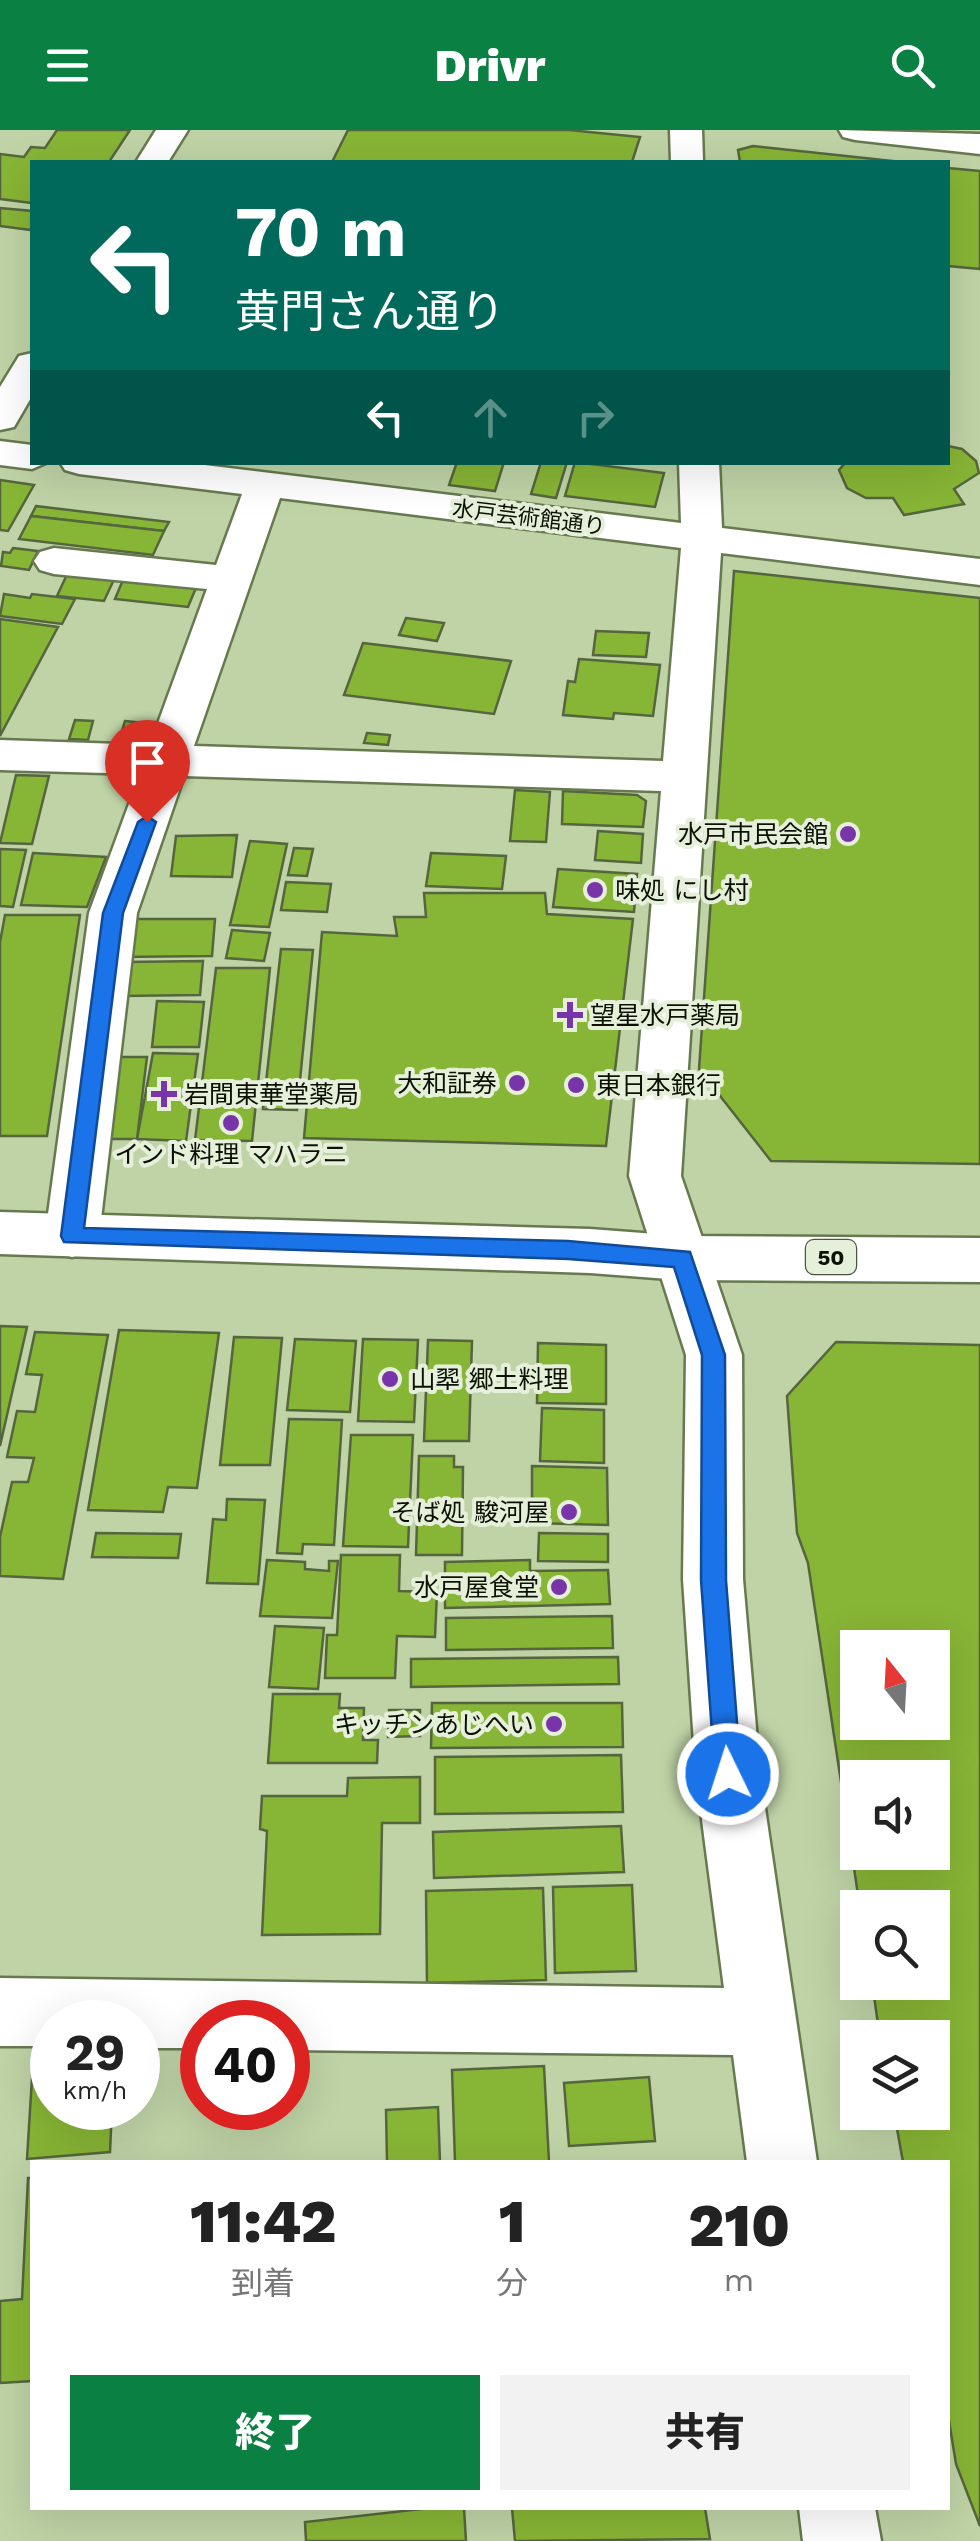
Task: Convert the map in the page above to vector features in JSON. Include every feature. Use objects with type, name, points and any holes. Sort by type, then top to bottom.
[{"type":"main road","points":[[153,160],[172,130]]},
{"type":"main road","points":[[686,130],[687,160]]},
{"type":"main road","points":[[856,130],[980,144]]},
{"type":"main road","points":[[0,419],[30,367]]},
{"type":"main road","points":[[0,453],[30,457]]},
{"type":"main road","name":"水戸芸術館通り","points":[[104,465],[980,572]]},
{"type":"main road","points":[[699,465],[702,538],[655,1176],[714,1355],[714,1580],[728,1774],[782,2160]]},
{"type":"main road","points":[[72,1236],[113,913],[170,762],[265,484]]},
{"type":"main road","points":[[54,561],[230,579]]},
{"type":"main road","points":[[0,755],[684,777]]},
{"type":"main road","name":"50","points":[[0,1234],[575,1250],[682,1258],[980,1260]]},
{"type":"main road","points":[[0,2012],[760,2022]]},
{"type":"main road","points":[[836,2510],[842,2541]]},
{"type":"building","points":[[57,130],[130,130],[110,160],[30,160],[30,203],[0,199],[0,154],[24,157],[31,147],[45,148]]},
{"type":"building","points":[[348,130],[569,130],[640,137],[633,160],[333,160]]},
{"type":"building","points":[[753,146],[883,160],[740,160],[738,150]]},
{"type":"building","points":[[950,168],[980,171],[980,269],[950,266]]},
{"type":"building","points":[[0,208],[30,211],[30,230],[0,226]]},
{"type":"building","points":[[950,446],[962,449],[976,461],[979,473],[954,489],[964,504],[904,515],[893,498],[866,498],[847,488],[839,470],[843,465],[950,465]]},
{"type":"building","points":[[456,465],[503,465],[495,491],[449,485]]},
{"type":"building","points":[[540,465],[566,465],[556,498],[531,494]]},
{"type":"building","points":[[574,465],[664,473],[655,507],[565,496]]},
{"type":"building","points":[[0,480],[34,485],[8,531],[0,530]]},
{"type":"building","points":[[36,506],[169,522],[164,531],[31,516]]},
{"type":"building","points":[[31,516],[164,531],[153,555],[19,539]]},
{"type":"building","points":[[13,548],[38,551],[29,570],[1,566],[3,552],[10,553]]},
{"type":"building","points":[[70,568],[117,573],[104,601],[57,596]]},
{"type":"building","name":"水戸市民会館","points":[[734,571],[980,598],[980,1164],[771,1161],[699,1069]]},
{"type":"building","points":[[125,575],[198,583],[188,607],[115,599]]},
{"type":"building","points":[[4,594],[75,599],[62,624],[0,616]]},
{"type":"building","points":[[406,618],[444,623],[437,641],[399,635]]},
{"type":"building","points":[[0,619],[58,627],[0,736]]},
{"type":"building","points":[[596,631],[649,633],[646,657],[593,655]]},
{"type":"building","points":[[363,643],[511,661],[494,714],[344,695]]},
{"type":"building","points":[[579,659],[660,665],[653,716],[614,713],[613,719],[563,715],[568,681],[575,682]]},
{"type":"building","points":[[75,720],[93,721],[88,740],[69,739]]},
{"type":"building","points":[[125,721],[154,724],[149,739],[120,737]]},
{"type":"building","points":[[367,733],[390,735],[388,745],[364,743]]},
{"type":"building","points":[[16,775],[49,776],[32,844],[0,843]]},
{"type":"building","points":[[515,790],[550,792],[546,842],[510,841]]},
{"type":"building","points":[[563,791],[637,795],[646,801],[643,827],[562,824]]},
{"type":"building","points":[[598,831],[643,834],[641,863],[595,860]]},
{"type":"building","points":[[237,835],[232,877],[171,876],[176,836]]},
{"type":"building","points":[[250,841],[287,844],[269,927],[230,925]]},
{"type":"building","points":[[294,848],[313,849],[307,876],[288,875]]},
{"type":"building","points":[[0,849],[26,850],[13,907],[0,906]]},
{"type":"building","points":[[33,853],[106,857],[87,907],[21,905]]},
{"type":"building","points":[[431,853],[506,856],[502,889],[426,886]]},
{"type":"building","points":[[558,869],[637,874],[634,912],[553,907]]},
{"type":"building","points":[[286,882],[331,884],[327,912],[281,910]]},
{"type":"building","points":[[424,893],[545,893],[547,914],[633,919],[606,1146],[304,1138],[322,932],[397,936],[394,917],[426,917]]},
{"type":"building","points":[[5,915],[80,915],[47,1136],[0,1136],[0,942]]},
{"type":"building","points":[[124,919],[215,919],[212,956],[120,957]]},
{"type":"building","points":[[232,930],[270,933],[264,961],[226,958]]},
{"type":"building","points":[[281,949],[313,950],[297,1110],[263,1109]]},
{"type":"building","points":[[203,961],[200,995],[120,996],[124,962]]},
{"type":"building","points":[[216,968],[270,968],[252,1141],[195,1140]]},
{"type":"building","points":[[157,1001],[204,1002],[199,1047],[152,1047]]},
{"type":"building","points":[[153,1053],[198,1054],[186,1141],[137,1139]]},
{"type":"building","points":[[110,1057],[147,1057],[137,1139],[99,1139]]},
{"type":"building","points":[[0,1326],[27,1327],[0,1446]]},
{"type":"building","points":[[119,1330],[219,1333],[197,1488],[168,1487],[163,1512],[88,1510]]},
{"type":"building","points":[[35,1332],[108,1335],[63,1579],[0,1576],[0,1537],[12,1482],[28,1482],[34,1458],[7,1457],[17,1411],[35,1412],[42,1375],[26,1374]]},
{"type":"building","points":[[234,1337],[282,1338],[270,1465],[220,1465]]},
{"type":"building","points":[[295,1339],[356,1341],[350,1412],[287,1410]]},
{"type":"building","points":[[363,1339],[418,1340],[414,1422],[358,1421]]},
{"type":"building","points":[[428,1340],[472,1341],[469,1441],[424,1441]]},
{"type":"building","points":[[836,1342],[980,1345],[980,2526],[956,2464],[950,2427],[950,2160],[903,2160],[897,2130],[950,2130],[950,2020],[877,2020],[875,2000],[950,2000],[950,1890],[857,1890],[854,1870],[950,1870],[950,1760],[840,1760],[840,1775],[808,1563],[797,1533],[787,1396]]},
{"type":"building","points":[[538,1343],[606,1345],[606,1404],[537,1403]]},
{"type":"building","points":[[542,1408],[604,1410],[604,1463],[540,1461]]},
{"type":"building","points":[[289,1419],[342,1420],[334,1545],[303,1544],[302,1554],[277,1553]]},
{"type":"building","points":[[351,1435],[413,1435],[408,1547],[343,1546]]},
{"type":"building","points":[[419,1456],[454,1456],[454,1467],[463,1467],[462,1555],[416,1555]]},
{"type":"building","points":[[532,1466],[607,1468],[608,1525],[532,1523]]},
{"type":"building","points":[[227,1499],[265,1500],[258,1584],[207,1583],[213,1519],[226,1520]]},
{"type":"building","points":[[96,1533],[181,1534],[178,1558],[92,1557]]},
{"type":"building","points":[[539,1533],[608,1534],[608,1562],[538,1561]]},
{"type":"building","points":[[341,1555],[400,1555],[399,1591],[437,1592],[435,1637],[397,1636],[395,1678],[325,1678],[327,1635],[337,1635]]},
{"type":"building","points":[[267,1560],[305,1562],[305,1569],[329,1571],[329,1561],[338,1561],[332,1618],[260,1616]]},
{"type":"building","points":[[530,1560],[530,1571],[608,1570],[610,1604],[445,1608],[445,1562]]},
{"type":"building","points":[[612,1616],[613,1648],[446,1650],[446,1618]]},
{"type":"building","points":[[275,1626],[324,1628],[318,1689],[269,1687]]},
{"type":"building","points":[[618,1657],[619,1684],[411,1687],[411,1659]]},
{"type":"building","points":[[273,1694],[340,1694],[339,1708],[364,1708],[363,1740],[378,1740],[377,1763],[268,1763]]},
{"type":"building","points":[[432,1703],[622,1703],[623,1747],[431,1748]]},
{"type":"building","points":[[389,1710],[420,1710],[420,1736],[388,1737]]},
{"type":"building","points":[[621,1755],[623,1812],[435,1814],[435,1757]]},
{"type":"building","points":[[420,1777],[420,1823],[382,1823],[380,1934],[262,1935],[267,1831],[260,1829],[262,1796],[347,1796],[348,1778]]},
{"type":"building","points":[[621,1826],[624,1872],[434,1878],[433,1832]]},
{"type":"building","points":[[632,1885],[636,1971],[555,1973],[553,1887]]},
{"type":"building","points":[[543,1888],[546,1980],[427,1983],[426,1891]]},
{"type":"building","points":[[544,2066],[549,2160],[455,2160],[452,2070]]},
{"type":"building","points":[[649,2077],[655,2141],[569,2146],[564,2083]]},
{"type":"building","points":[[438,2107],[440,2160],[387,2160],[386,2110]]},
{"type":"building","points":[[30,2110],[30,2130],[111,2130],[110,2152],[27,2159]]},
{"type":"building","points":[[30,2178],[30,2381],[0,2383],[0,2301],[22,2299]]},
{"type":"building","points":[[412,2510],[464,2510],[466,2541],[306,2541],[305,2522]]},
{"type":"building","points":[[512,2510],[705,2510],[710,2539],[515,2541]]},
{"type":"place","name":"水戸市民会館","points":[[848,834]]},
{"type":"place","name":"味処 にし村","points":[[595,890]]},
{"type":"place","name":"望星水戸薬局","points":[[570,1015]]},
{"type":"place","name":"大和証券","points":[[517,1083]]},
{"type":"place","name":"東日本銀行","points":[[576,1085]]},
{"type":"place","name":"岩間東華堂薬局","points":[[164,1094]]},
{"type":"place","name":"インド料理 マハラニ","points":[[231,1123]]},
{"type":"place","name":"山翆 郷土料理","points":[[390,1379]]},
{"type":"place","name":"そば処 駿河屋","points":[[569,1512]]},
{"type":"place","name":"水戸屋食堂","points":[[559,1587]]},
{"type":"place","name":"キッチンあじへい","points":[[554,1724]]},
{"type":"route","points":[[147,822],[113,913],[72,1236],[568,1250],[682,1258],[714,1355],[714,1580],[728,1774]]}]
